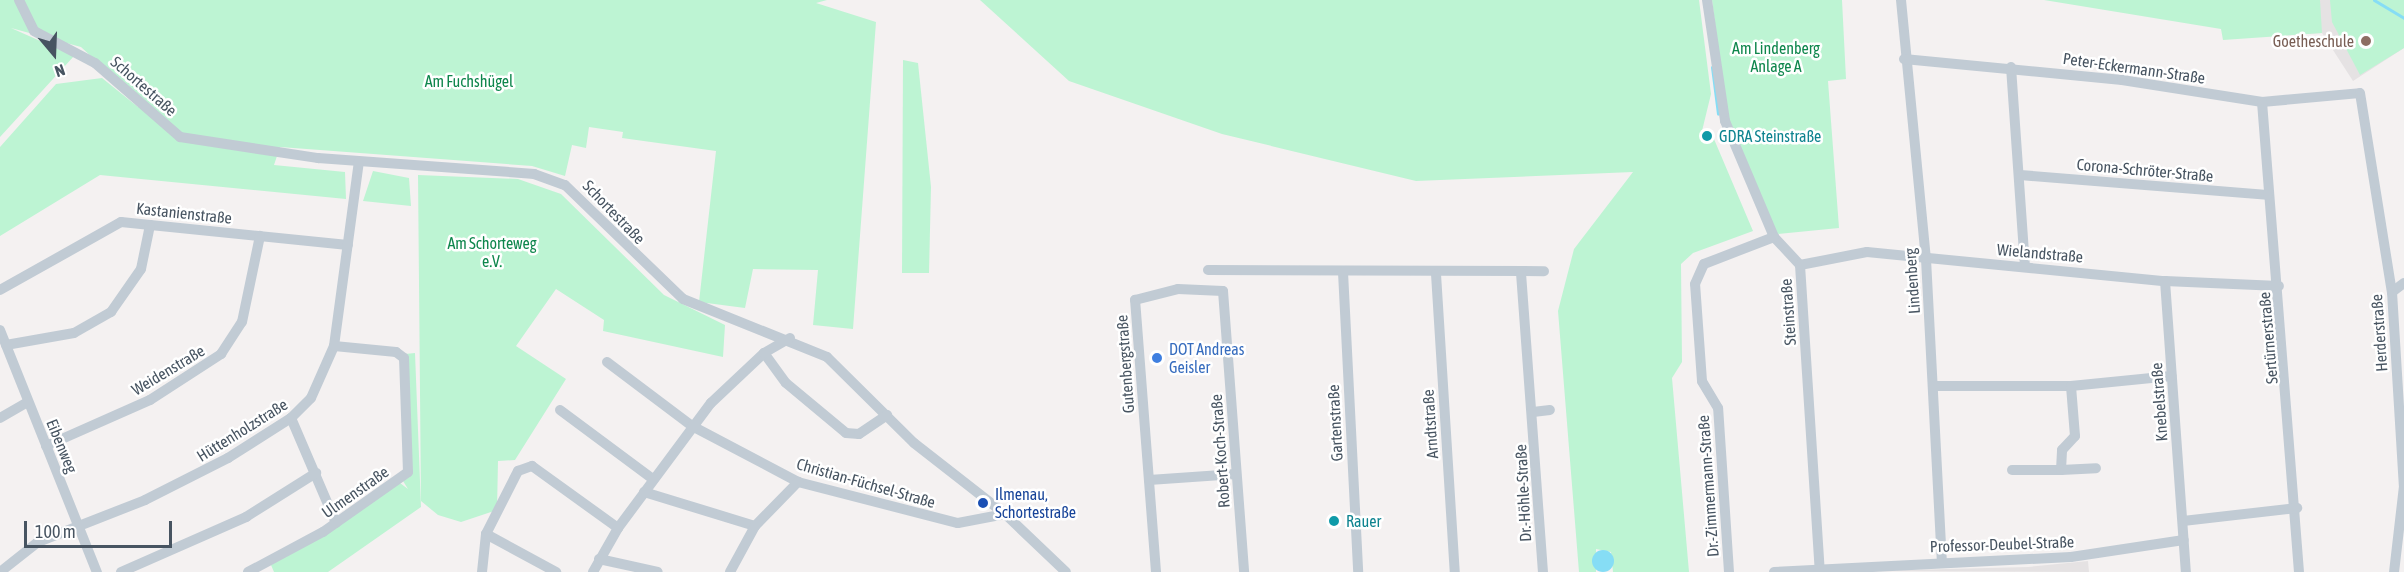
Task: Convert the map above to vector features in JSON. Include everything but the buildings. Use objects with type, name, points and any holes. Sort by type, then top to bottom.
[{"type":"street","name":"Schortestraße","points":[[19,0],[34,31],[95,63],[180,137],[359,162],[534,174],[556,180],[582,198],[683,299],[790,338],[827,357],[887,415],[1005,514],[1065,572]]},
{"type":"street","name":"Steinstraße","points":[[1707,0],[1725,120],[1774,237],[1800,265],[1820,569]]},
{"type":"street","name":"Lindenberg","points":[[1901,0],[1904,59],[1926,259],[1942,561]]},
{"type":"street","name":"Peter-Eckermann-Straße","points":[[1904,59],[2012,67],[2262,102],[2360,93]]},
{"type":"street","points":[[2012,67],[2025,266]]},
{"type":"street","name":"Herderstraße","points":[[2360,93],[2392,292],[2403,441],[2403,518],[2394,572]]},
{"type":"street","name":"Sertürnerstraße","points":[[2262,102],[2268,195],[2279,286],[2300,572]]},
{"type":"street","name":"Hüttenholzstraße","points":[[0,572],[29,548],[78,525],[189,480],[291,418],[320,384],[334,346],[359,162]]},
{"type":"street","name":"Corona-Schröter-Straße","points":[[2020,175],[2268,195]]},
{"type":"street","points":[[6,345],[74,333],[111,312],[141,269],[150,225]]},
{"type":"street","name":"Kastanienstraße","points":[[0,290],[46,268],[108,226],[150,225],[348,245]]},
{"type":"street","name":"Weidenstraße","points":[[46,446],[150,400],[221,354],[242,322],[260,236]]},
{"type":"street","name":"Dr.-Zimmermann-Straße","points":[[1729,572],[1718,408],[1702,381],[1695,284],[1704,264],[1774,237]]},
{"type":"street","name":"Wielandstraße","points":[[1800,265],[1867,252],[2165,281],[2279,286]]},
{"type":"street","points":[[1208,270],[1393,274],[1544,271]]},
{"type":"street","name":"Gartenstraße","points":[[1343,272],[1358,572]]},
{"type":"street","name":"Dr.-Höhle-Straße","points":[[1521,273],[1543,572]]},
{"type":"street","name":"Arndtstraße","points":[[1436,274],[1455,572]]},
{"type":"street","name":"Knebelstraße","points":[[2165,281],[2186,572]]},
{"type":"street","points":[[2392,292],[2404,283]]},
{"type":"street","name":"Gutenbergstraße","points":[[1156,572],[1135,300],[1178,289],[1223,291]]},
{"type":"street","name":"Robert-Koch-Straße","points":[[1223,291],[1244,572]]},
{"type":"street","name":"Eibenweg","points":[[0,330],[97,572]]},
{"type":"street","points":[[593,572],[618,528],[692,426],[764,353],[790,338]]},
{"type":"street","name":"Ulmenstraße","points":[[248,572],[336,524],[408,472],[404,358],[396,352],[334,346]]},
{"type":"street","points":[[764,353],[786,383],[853,436],[887,415]]},
{"type":"street","name":"Christian-Füchsel-Straße","points":[[607,362],[692,426],[798,482],[958,523],[1005,514]]},
{"type":"street","points":[[1933,387],[2071,386],[2172,376]]},
{"type":"street","points":[[2061,470],[2062,450],[2075,436],[2071,386]]},
{"type":"street","points":[[0,418],[28,402]]},
{"type":"street","points":[[560,410],[653,479]]},
{"type":"street","points":[[1533,412],[1550,410]]},
{"type":"street","points":[[291,418],[336,524]]},
{"type":"street","points":[[482,572],[486,534],[503,508],[505,490],[518,471],[532,466],[618,528]]},
{"type":"street","points":[[2012,470],[2096,468]]},
{"type":"street","points":[[121,572],[246,517],[316,473]]},
{"type":"street","points":[[1149,480],[1236,474]]},
{"type":"street","points":[[730,572],[755,526],[798,482]]},
{"type":"street","points":[[644,492],[755,526]]},
{"type":"street","points":[[2183,520],[2296,508]]},
{"type":"street","points":[[486,534],[556,572]]},
{"type":"street","name":"Professor-Deubel-Straße","points":[[1774,572],[1942,561],[2071,556],[2184,540]]},
{"type":"street","points":[[599,559],[658,572]]},
{"type":"shaded area","name":"Goetheschule","points":[[2290,0],[2404,0],[2404,48],[2353,81],[2322,33],[2291,35]]},
{"type":"shaded area","points":[[2088,561],[2089,572],[1865,571],[2028,567]]},
{"type":"green space","name":"Am Fuchshügel","points":[[0,0],[827,0],[816,3],[876,22],[853,329],[813,325],[818,270],[753,269],[745,308],[699,302],[716,151],[622,138],[623,132],[589,127],[586,148],[572,145],[565,176],[532,166],[280,147],[274,165],[345,172],[346,199],[100,175],[0,236],[0,147],[56,84],[102,78],[138,107],[143,104],[81,47],[11,28],[74,56],[0,137]]},
{"type":"green space","points":[[980,0],[1699,0],[1711,94],[1702,131],[1711,132],[1753,231],[1693,253],[1681,264],[1682,362],[1672,378],[1689,572],[1613,572],[1611,552],[1596,549],[1596,572],[1579,572],[1558,311],[1574,249],[1633,172],[1416,181],[1222,134],[1069,81]]},
{"type":"green space","name":"Am Lindenberg Anlage A","points":[[1712,0],[1842,0],[1846,79],[1828,81],[1839,228],[1777,234],[1726,112]]},
{"type":"green space","points":[[2044,0],[2320,0],[2322,33],[2223,40],[2221,29]]},
{"type":"green space","name":"Goetheschule","points":[[2330,0],[2404,0],[2404,48],[2360,75],[2332,22]]},
{"type":"green space","points":[[903,60],[918,63],[931,187],[929,273],[902,273]]},
{"type":"green space","points":[[373,171],[409,178],[411,206],[363,201]]},
{"type":"green space","name":"Am Schorteweg e.V.","points":[[418,175],[518,179],[561,194],[664,295],[725,325],[723,357],[603,331],[604,320],[556,289],[516,346],[566,379],[515,460],[498,461],[497,510],[461,522],[438,515],[421,501]]},
{"type":"green space","points":[[415,353],[421,507],[328,572],[274,572],[271,565],[400,483],[408,489],[403,481],[405,354]]},
{"type":"water","points":[[1603,550],[1611,553],[1614,561],[1611,569],[1603,572],[1595,569],[1592,561],[1595,553]]},
{"type":"waterway","points":[[2374,0],[2404,18]]},
{"type":"waterway","points":[[1712,67],[1718,114]]},
{"type":"place","name":"Goetheschule","points":[[2366,41]]},
{"type":"place","name":"GDRA Steinstraße","points":[[1707,136]]},
{"type":"place","name":"DOT Andreas Geisler","points":[[1157,358]]},
{"type":"place","name":"Ilmenau, Schortestraße","points":[[983,503]]},
{"type":"place","name":"Rauer","points":[[1334,521]]}]
